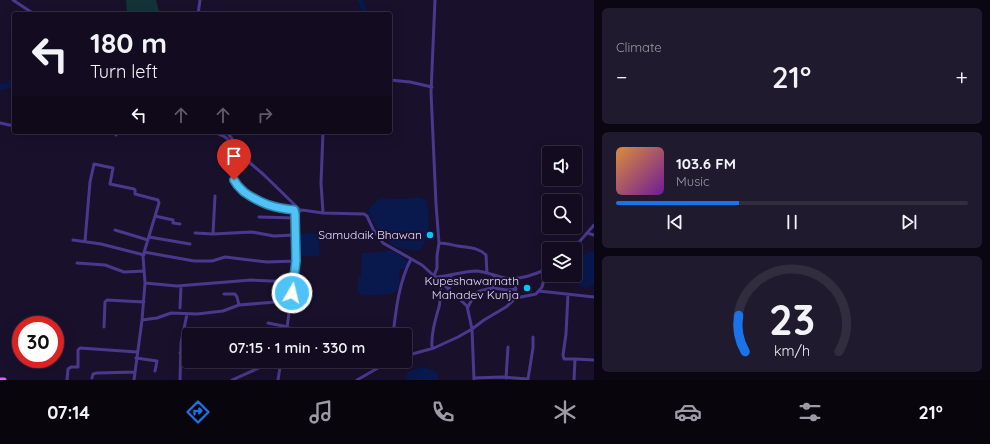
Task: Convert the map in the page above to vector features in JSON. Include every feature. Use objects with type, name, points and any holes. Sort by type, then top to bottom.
[{"type":"street","points":[[13,0],[31,12]]},
{"type":"street","points":[[198,12],[200,0]]},
{"type":"street","points":[[435,0],[432,87],[434,173],[439,243],[437,256],[438,268],[435,276]]},
{"type":"street","points":[[392,80],[410,82],[432,87]]},
{"type":"street","points":[[0,123],[12,126]]},
{"type":"street","points":[[218,134],[228,139],[230,144],[234,180],[239,188],[263,204],[277,208],[294,210]]},
{"type":"street","points":[[229,134],[250,163],[300,210],[323,213],[364,214],[367,216],[373,229],[383,243],[422,265],[468,307]]},
{"type":"street","points":[[323,134],[321,183],[323,213]]},
{"type":"street","points":[[85,241],[89,187],[94,164],[113,168],[110,184],[134,189],[136,194],[158,200],[160,203],[144,253],[144,302],[134,380]]},
{"type":"street","points":[[213,234],[214,196]]},
{"type":"street","points":[[268,323],[288,326],[296,261],[295,216],[293,203]]},
{"type":"street","points":[[259,217],[295,216],[300,210]]},
{"type":"street","points":[[155,216],[173,220],[173,223],[180,224]]},
{"type":"street","points":[[580,242],[594,225]]},
{"type":"street","points":[[115,230],[148,238],[190,244]]},
{"type":"street","points":[[195,233],[213,234],[252,232],[274,236],[295,235]]},
{"type":"street","points":[[587,233],[594,235]]},
{"type":"street","points":[[72,240],[85,241],[192,261],[212,261],[225,257],[267,262],[296,261]]},
{"type":"street","points":[[439,243],[444,242],[483,252],[486,255],[487,273]]},
{"type":"street","points":[[394,328],[403,279],[411,259]]},
{"type":"street","points":[[77,263],[105,265],[124,272],[144,271]]},
{"type":"street","points":[[435,276],[451,276],[465,272],[481,272],[505,278],[515,278],[533,275],[542,271]]},
{"type":"street","points":[[493,288],[494,275]]},
{"type":"street","points":[[449,290],[451,276]]},
{"type":"street","points":[[515,278],[516,298]]},
{"type":"street","points":[[145,284],[181,286],[251,280],[293,282]]},
{"type":"street","points":[[432,348],[432,339],[440,300],[441,282]]},
{"type":"street","points":[[412,354],[432,348],[472,329],[506,307],[516,298],[536,294],[542,287],[544,282]]},
{"type":"street","points":[[180,308],[181,286]]},
{"type":"street","points":[[516,289],[482,289],[474,294],[468,307],[472,329],[474,379],[528,379],[533,348],[533,337]]},
{"type":"street","points":[[539,291],[594,297]]},
{"type":"street","points":[[224,294],[235,294],[238,300],[238,305]]},
{"type":"street","points":[[568,294],[566,334],[563,355],[564,359],[594,360]]},
{"type":"street","points":[[104,327],[105,302],[107,300],[144,302]]},
{"type":"street","points":[[142,320],[153,319],[171,313],[197,314],[220,311],[238,305],[276,302]]},
{"type":"street","points":[[184,328],[187,314]]},
{"type":"street","points":[[180,380],[180,353],[182,341]]},
{"type":"street","points":[[506,378],[508,347]]},
{"type":"street","points":[[67,380],[69,368],[78,366],[78,350],[80,348],[137,352]]},
{"type":"street","points":[[136,358],[157,361],[155,371]]},
{"type":"street","points":[[574,380],[575,360]]},
{"type":"street","points":[[232,380],[258,368]]},
{"type":"street","points":[[278,380],[280,368]]},
{"type":"street","points":[[357,380],[378,368]]},
{"type":"street","points":[[92,378],[92,374],[97,372],[134,372]]},
{"type":"green space","points":[[126,0],[156,0],[159,11],[158,12],[127,12]]},
{"type":"shaded area","points":[[418,197],[426,200],[429,219],[428,232],[424,244],[420,250],[408,250],[397,247],[386,240],[374,223],[368,211],[375,202],[381,199],[404,199]]},
{"type":"shaded area","points":[[301,234],[318,234],[320,255],[318,256],[303,256],[301,253],[300,236]]},
{"type":"shaded area","points":[[393,250],[408,263],[407,267],[399,270],[400,284],[396,292],[366,296],[358,293],[358,278],[361,277],[362,253]]},
{"type":"shaded area","points":[[594,250],[594,286],[590,285],[587,288],[578,284],[577,282],[582,282],[582,255]]},
{"type":"shaded area","points":[[422,367],[437,372],[438,380],[406,380],[407,372]]},
{"type":"waterway","points":[[360,0],[365,12]]},
{"type":"waterway","points":[[0,87],[9,85],[12,82]]},
{"type":"place","name":"Samudaik Bhawan","points":[[430,235]]},
{"type":"place","name":"Kupeshawarnath Mahadev Kunja","points":[[527,288]]},
{"type":"route","points":[[234,180],[239,188],[263,204],[277,208],[294,210],[296,261],[292,293]]}]
